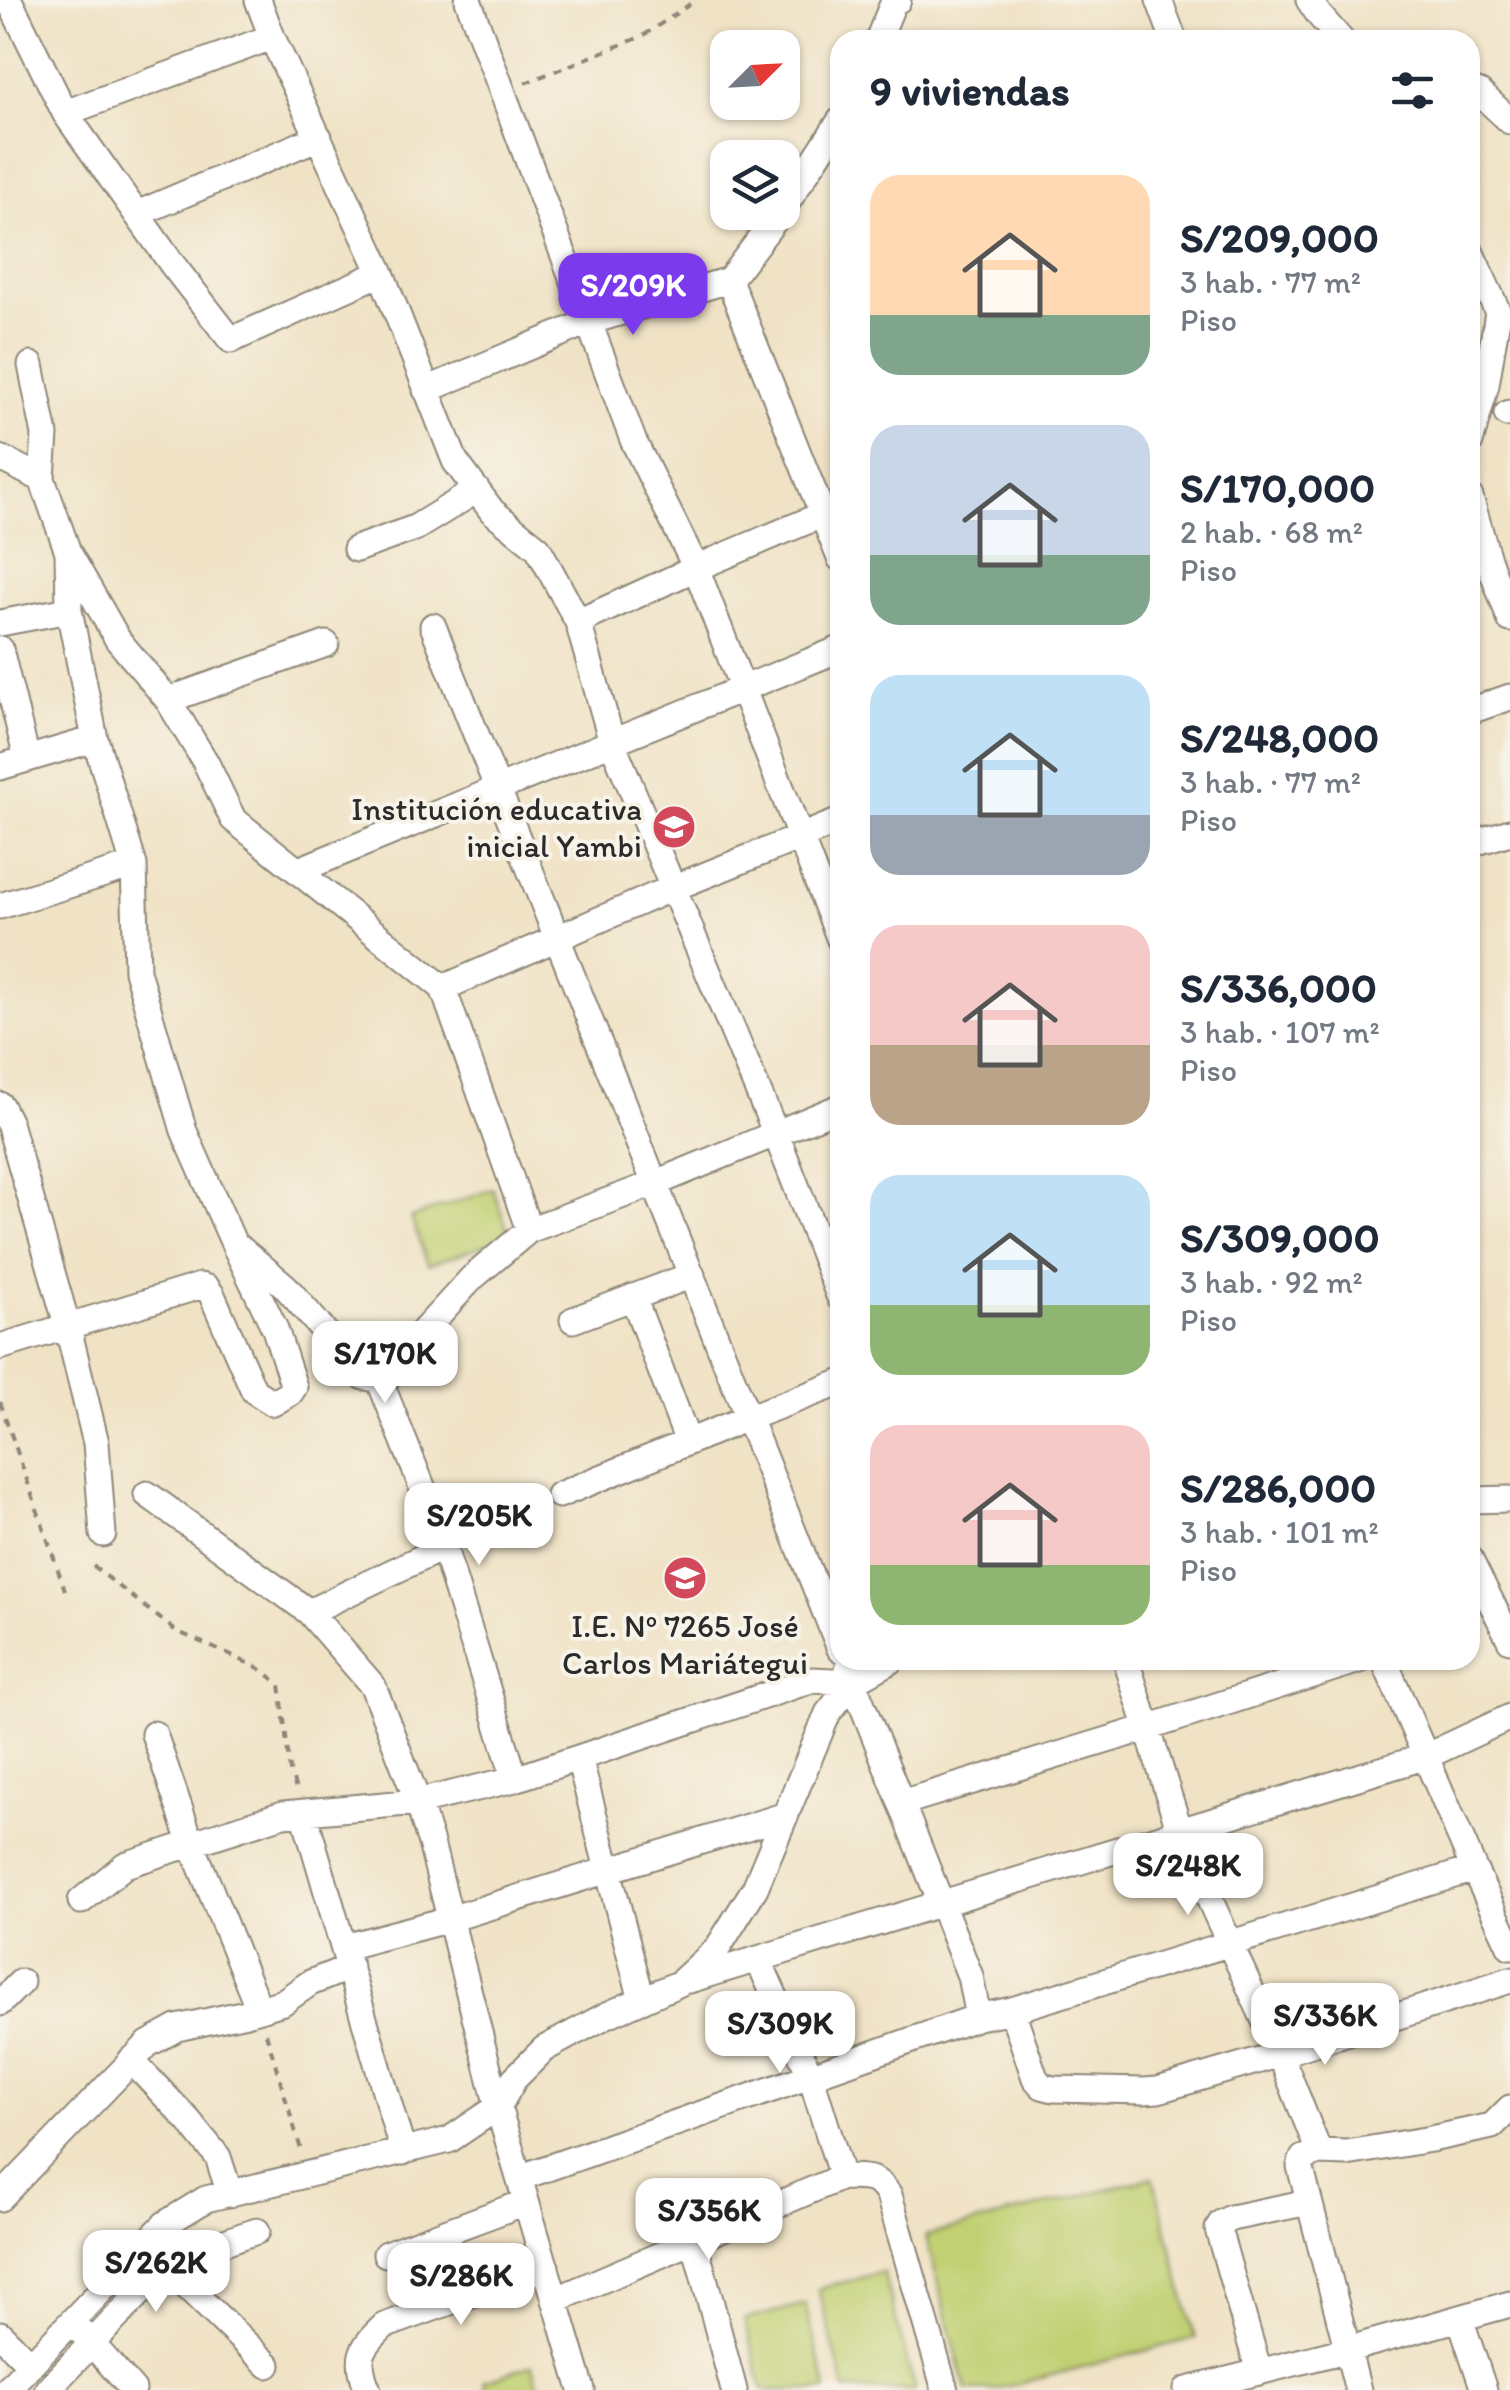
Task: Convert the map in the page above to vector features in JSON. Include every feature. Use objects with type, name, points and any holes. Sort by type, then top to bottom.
[{"type":"street","points":[[258,0],[381,273],[455,460],[492,511],[538,548],[578,622],[612,742],[830,1272]]},
{"type":"street","points":[[468,0],[634,440],[696,568],[830,916]]},
{"type":"street","points":[[882,30],[894,0]]},
{"type":"street","points":[[1159,0],[1170,30]]},
{"type":"street","points":[[1310,0],[1332,30]]},
{"type":"street","points":[[11,1],[66,113],[231,340],[381,273]]},
{"type":"street","points":[[66,113],[272,36]]},
{"type":"street","points":[[1480,94],[1510,121]]},
{"type":"street","points":[[137,214],[318,137]]},
{"type":"street","points":[[800,184],[830,137]]},
{"type":"street","points":[[426,390],[588,322],[730,280],[768,230]]},
{"type":"street","points":[[1480,273],[1498,312],[1480,406]]},
{"type":"street","points":[[730,280],[830,530]]},
{"type":"street","points":[[32,364],[45,435],[42,479],[68,552],[118,640],[168,700],[206,763],[233,819],[443,988],[529,1230]]},
{"type":"street","points":[[0,458],[42,479]]},
{"type":"street","points":[[356,549],[414,528],[477,490]]},
{"type":"street","points":[[578,622],[824,514]]},
{"type":"street","points":[[1480,531],[1510,619]]},
{"type":"street","points":[[5,1339],[68,1328],[200,1286],[212,1294],[254,1391],[273,1403],[294,1387],[276,1329],[184,1131],[137,971],[134,864],[95,738],[69,610],[68,552]]},
{"type":"street","points":[[0,623],[69,610]]},
{"type":"street","points":[[433,626],[830,1624]]},
{"type":"street","points":[[168,700],[326,644]]},
{"type":"street","points":[[0,648],[27,759]]},
{"type":"street","points":[[299,870],[830,654]]},
{"type":"street","points":[[1480,708],[1510,697]]},
{"type":"street","points":[[0,767],[95,738]]},
{"type":"street","points":[[443,988],[556,937],[830,825]]},
{"type":"street","points":[[1480,841],[1510,832]]},
{"type":"street","points":[[0,906],[134,864]]},
{"type":"street","points":[[0,1105],[9,1124],[68,1328],[96,1443],[103,1534]]},
{"type":"street","points":[[234,1244],[285,1286],[364,1377],[378,1379],[392,1373],[417,1338],[472,1278],[529,1230],[656,1184],[830,1112]]},
{"type":"street","points":[[573,1320],[692,1275]]},
{"type":"street","points":[[633,1297],[688,1442]]},
{"type":"street","points":[[378,1379],[436,1520],[515,1779]]},
{"type":"street","points":[[559,1495],[830,1388]]},
{"type":"street","points":[[147,1494],[309,1612],[373,1686],[418,1802],[498,2106],[582,2390]]},
{"type":"street","points":[[1480,1500],[1510,1500]]},
{"type":"street","points":[[309,1612],[444,1548]]},
{"type":"street","points":[[1480,1580],[1510,1640]]},
{"type":"street","points":[[1129,1670],[1180,1831],[1280,2054],[1319,2152]]},
{"type":"street","points":[[900,1804],[1328,1670]]},
{"type":"street","points":[[1388,1670],[1474,1869],[1501,1903],[1510,1946]]},
{"type":"street","points":[[81,1901],[125,1865],[283,1814],[418,1802],[515,1779],[849,1671]]},
{"type":"street","points":[[849,1671],[970,1976],[978,2017]]},
{"type":"street","points":[[680,1982],[718,1950],[755,1888],[849,1671]]},
{"type":"street","points":[[6,2390],[164,2224],[206,2200],[449,2140],[498,2106],[514,2078],[544,2049],[680,1982],[1426,1756],[1510,1717]]},
{"type":"street","points":[[154,1734],[192,1845],[259,2009]]},
{"type":"street","points":[[579,1758],[642,2000]]},
{"type":"street","points":[[304,1812],[403,2152]]},
{"type":"street","points":[[0,2198],[131,2060],[148,2044],[177,2028],[283,2002],[347,1957],[450,1918],[786,1814]]},
{"type":"street","points":[[386,2254],[523,2190],[811,2077],[978,2017],[1012,2010],[1474,1869]]},
{"type":"street","points":[[758,1959],[811,2077],[842,2176]]},
{"type":"street","points":[[1012,2010],[1035,2078],[1042,2086],[1158,2090],[1510,1980]]},
{"type":"street","points":[[0,2003],[21,1982]]},
{"type":"street","points":[[131,2060],[218,2157],[230,2194]]},
{"type":"street","points":[[1358,2390],[1300,2166],[1303,2158],[1319,2152],[1347,2153],[1504,2124]]},
{"type":"street","points":[[555,2300],[842,2176],[872,2178],[889,2195],[945,2390]]},
{"type":"street","points":[[1259,2372],[1218,2229],[1230,2218],[1309,2202]]},
{"type":"street","points":[[47,2390],[159,2273],[187,2257],[257,2230]]},
{"type":"street","points":[[694,2240],[734,2390]]},
{"type":"street","points":[[368,2390],[360,2358],[384,2326],[546,2268]]},
{"type":"street","points":[[166,2269],[268,2365]]},
{"type":"street","points":[[92,2301],[113,2320]]},
{"type":"street","points":[[1187,2390],[1229,2385],[1259,2372],[1510,2304]]},
{"type":"street","points":[[1460,2318],[1484,2390]]},
{"type":"street","points":[[73,2322],[133,2390]]},
{"type":"street","points":[[0,2334],[30,2364]]},
{"type":"path","points":[[502,92],[642,36],[696,0]]},
{"type":"path","points":[[0,1402],[65,1590]]},
{"type":"path","points":[[92,1566],[176,1631],[259,1668],[280,1684],[290,1771],[304,1812]]},
{"type":"path","points":[[259,2009],[308,2174]]},
{"type":"green space","points":[[493,1189],[510,1236],[428,1265],[411,1218]]},
{"type":"green space","points":[[1153,2177],[1195,2338],[994,2390],[966,2390],[926,2236]]},
{"type":"green space","points":[[883,2272],[915,2390],[845,2390],[818,2289]]},
{"type":"green space","points":[[805,2304],[827,2390],[763,2390],[744,2320]]},
{"type":"green space","points":[[532,2365],[540,2390],[487,2390],[484,2381]]},
{"type":"place","name":"Institución educativa inicial Yambi","points":[[674,827]]},
{"type":"place","name":"I.E. Nº 7265 José Carlos Mariátegui","points":[[685,1578]]}]
